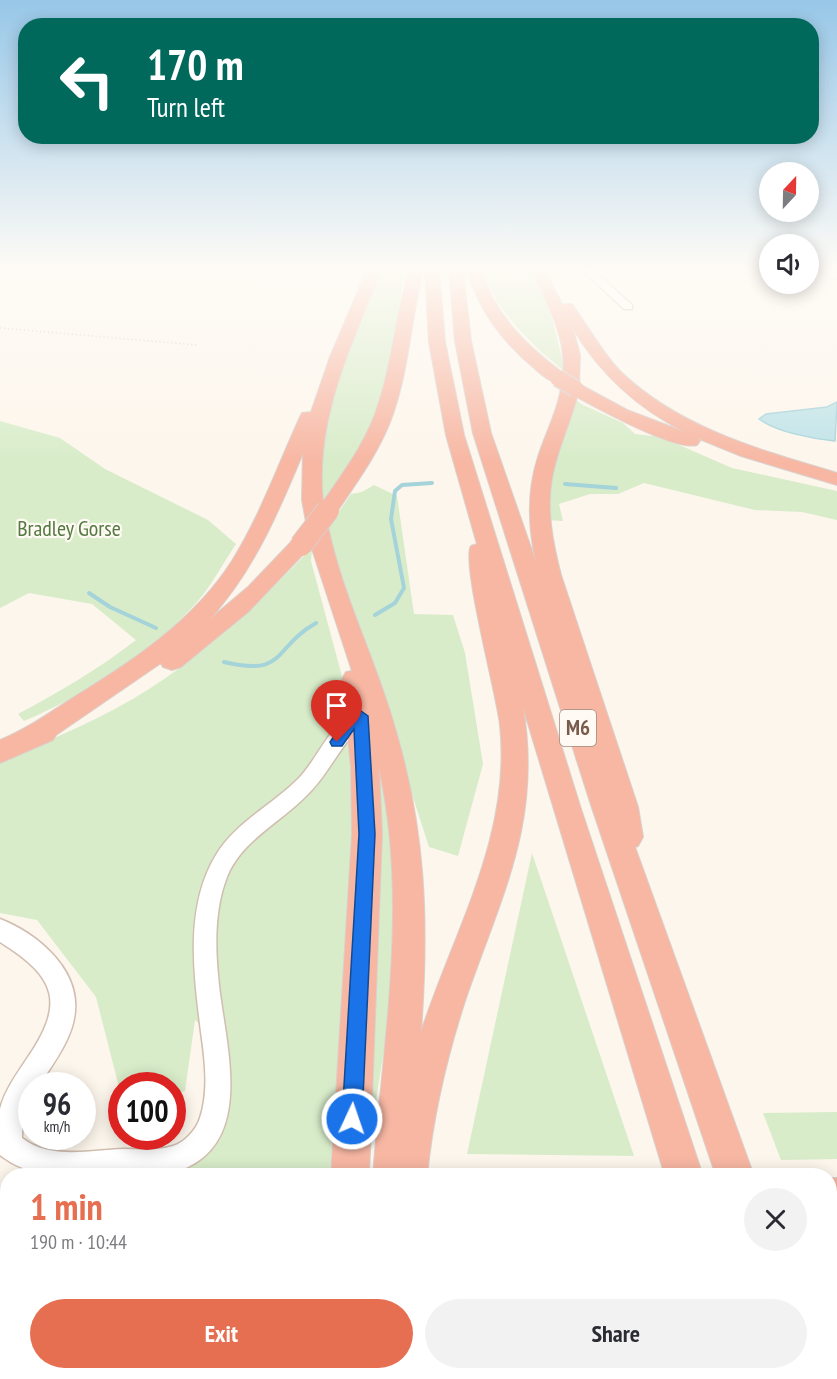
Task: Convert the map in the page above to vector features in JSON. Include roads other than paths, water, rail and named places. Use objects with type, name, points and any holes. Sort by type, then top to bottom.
[{"type":"highway","points":[[349,334],[318,419],[313,445],[311,478],[314,511],[325,557],[388,748],[398,790],[406,848],[410,902],[409,962],[393,1168]]},
{"type":"highway","points":[[0,752],[72,721],[108,701],[200,642],[259,590],[328,510],[361,461],[384,414],[395,374],[402,334]]},
{"type":"highway","name":"M6","points":[[436,334],[444,388],[481,526],[499,577],[567,809],[681,1168]]},
{"type":"highway","name":"M6","points":[[462,334],[482,434],[556,664],[732,1168]]},
{"type":"highway","points":[[509,334],[524,351],[558,378],[621,414],[676,436],[755,461],[837,480]]},
{"type":"highway","points":[[565,334],[572,367],[569,392],[540,483],[541,532],[555,596],[624,807],[637,898]]},
{"type":"highway","points":[[584,334],[600,358],[622,382],[673,418],[721,441],[837,480]]},
{"type":"highway","points":[[28,740],[144,666],[189,628],[217,599],[239,567],[256,536],[316,401],[337,365]]},
{"type":"highway","points":[[409,1168],[410,1148],[430,1053],[501,857],[511,817],[515,780],[513,724],[481,578],[478,548],[481,526]]},
{"type":"highway","points":[[339,600],[361,716],[367,834],[350,1168]]},
{"type":"lane","points":[[105,1168],[179,1158],[194,1150],[204,1139],[216,1112],[218,1089],[206,976],[208,916],[215,881],[225,859],[234,847],[303,788],[349,725],[361,716]]},
{"type":"lane","points":[[0,930],[29,949],[50,967],[65,998],[57,1034],[22,1088],[12,1109],[7,1131],[9,1145],[29,1160],[74,1168]]},
{"type":"water","points":[[837,402],[835,441],[785,431],[759,419],[766,414],[827,407]]},
{"type":"waterway","points":[[375,615],[395,603],[404,588],[391,519],[395,491],[402,485],[432,483]]},
{"type":"waterway","points":[[565,484],[616,488]]},
{"type":"waterway","points":[[89,593],[110,607],[156,628]]},
{"type":"waterway","points":[[224,662],[244,666],[269,663],[277,658],[302,632],[316,623]]},
{"type":"park label","name":"Bradley Gorse","points":[[69,528]]}]
